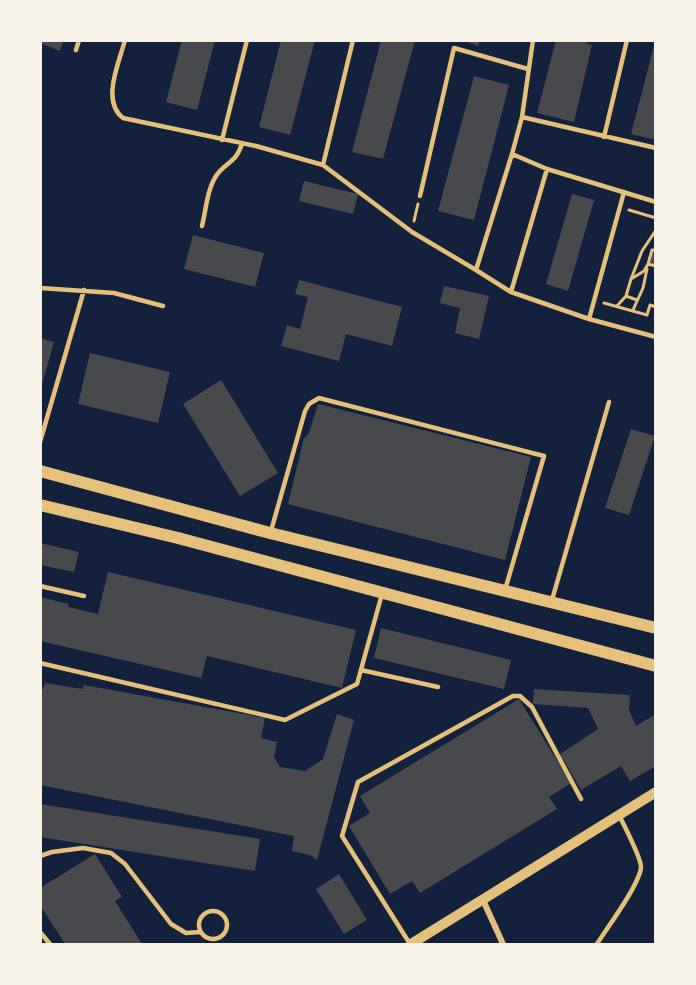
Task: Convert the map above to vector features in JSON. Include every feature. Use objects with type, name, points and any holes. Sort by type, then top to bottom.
[{"type":"main road","points":[[40,471],[270,533],[656,628]]},
{"type":"main road","points":[[40,505],[178,538],[656,666]]},
{"type":"street","points":[[410,945],[656,792]]},
{"type":"street","points":[[483,900],[503,945]]},
{"type":"lane","points":[[76,51],[79,40]]},
{"type":"lane","points":[[124,40],[111,95],[116,112],[123,118],[242,143],[323,165],[412,232],[511,292],[589,319],[656,337]]},
{"type":"lane","points":[[222,140],[247,40]]},
{"type":"lane","points":[[323,165],[353,40]]},
{"type":"lane","points":[[476,270],[522,117],[533,40]]},
{"type":"lane","points":[[604,137],[627,40]]},
{"type":"lane","points":[[420,196],[454,48],[528,69]]},
{"type":"lane","points":[[522,117],[656,148]]},
{"type":"lane","points":[[202,226],[212,182],[218,172],[239,154],[242,143]]},
{"type":"lane","points":[[512,154],[547,169],[656,202]]},
{"type":"lane","points":[[511,292],[547,169]]},
{"type":"lane","points":[[589,319],[624,192]]},
{"type":"lane","points":[[40,288],[114,293],[163,306]]},
{"type":"lane","points":[[40,442],[84,290]]},
{"type":"lane","points":[[270,533],[305,411],[309,404],[320,398],[544,456],[505,590]]},
{"type":"lane","points":[[552,602],[609,402]]},
{"type":"lane","points":[[40,586],[84,596]]},
{"type":"lane","points":[[40,663],[285,720],[357,684],[382,594]]},
{"type":"lane","points":[[361,669],[438,687]]},
{"type":"lane","points":[[410,945],[342,836],[358,782],[513,696],[520,696],[532,707],[581,799]]},
{"type":"lane","points":[[597,945],[631,890],[641,865],[619,815]]},
{"type":"lane","points":[[40,856],[51,852],[83,848],[111,853],[125,864],[171,924],[186,933],[200,932],[211,940],[220,938],[226,932],[228,923],[219,912],[209,912],[201,918],[200,932]]},
{"type":"lane","points":[[40,932],[50,945]]},
{"type":"path","points":[[412,232],[420,196]]},
{"type":"path","points":[[623,209],[656,218]]},
{"type":"path","points":[[617,306],[626,296],[638,261],[656,230]]},
{"type":"path","points":[[633,311],[643,288],[652,249],[656,250]]},
{"type":"path","points":[[638,261],[656,266]]},
{"type":"path","points":[[631,279],[644,271],[648,264]]},
{"type":"path","points":[[626,296],[638,300]]},
{"type":"path","points":[[597,301],[647,315],[650,305],[656,307]]},
{"type":"building","points":[[40,40],[64,40],[60,51],[40,43]]},
{"type":"building","points":[[182,40],[215,40],[197,110],[166,102]]},
{"type":"building","points":[[281,40],[315,40],[290,135],[259,127]]},
{"type":"building","points":[[381,40],[415,40],[383,159],[352,152]]},
{"type":"building","points":[[462,40],[480,40],[478,46]]},
{"type":"building","points":[[556,40],[588,40],[587,44],[592,45],[574,122],[537,113]]},
{"type":"building","points":[[656,42],[656,140],[631,134]]},
{"type":"building","points":[[474,76],[509,85],[474,220],[438,211]]},
{"type":"building","points":[[304,181],[358,194],[353,214],[299,201]]},
{"type":"building","points":[[572,194],[594,200],[568,291],[546,284]]},
{"type":"building","points":[[193,235],[264,253],[255,287],[184,269]]},
{"type":"building","points":[[652,251],[656,252],[656,264],[649,263]]},
{"type":"building","points":[[299,280],[402,307],[392,346],[346,334],[339,361],[281,346],[287,325],[300,329],[308,297],[295,294]]},
{"type":"building","points":[[444,286],[489,296],[479,339],[455,333],[460,308],[440,303]]},
{"type":"building","points":[[40,338],[54,342],[41,388],[40,388]]},
{"type":"building","points":[[90,353],[170,372],[158,423],[78,404]]},
{"type":"building","points":[[221,380],[278,473],[240,496],[183,404]]},
{"type":"building","points":[[318,404],[531,457],[505,560],[288,504],[304,438],[309,433]]},
{"type":"building","points":[[631,429],[655,436],[629,515],[605,508]]},
{"type":"building","points":[[40,543],[79,552],[74,572],[40,565]]},
{"type":"building","points":[[108,572],[356,630],[342,688],[207,656],[201,678],[40,641],[40,597],[98,614]]},
{"type":"building","points":[[381,628],[511,660],[504,689],[374,658]]},
{"type":"building","points":[[45,683],[82,689],[84,685],[265,718],[261,738],[277,742],[274,757],[280,767],[305,771],[323,759],[337,714],[354,720],[317,860],[310,855],[292,851],[294,836],[40,785],[40,695]]},
{"type":"building","points":[[534,689],[630,695],[629,710],[636,726],[656,714],[656,766],[630,781],[621,766],[581,790],[560,754],[598,729],[588,708],[533,704]]},
{"type":"building","points":[[519,699],[571,783],[549,797],[557,809],[420,893],[412,881],[390,894],[349,826],[370,813],[360,796]]},
{"type":"building","points":[[40,804],[260,839],[255,871],[40,837]]},
{"type":"building","points":[[95,854],[122,897],[115,901],[142,944],[65,944],[40,905],[40,888]]},
{"type":"building","points":[[339,874],[367,920],[344,934],[316,889]]}]
